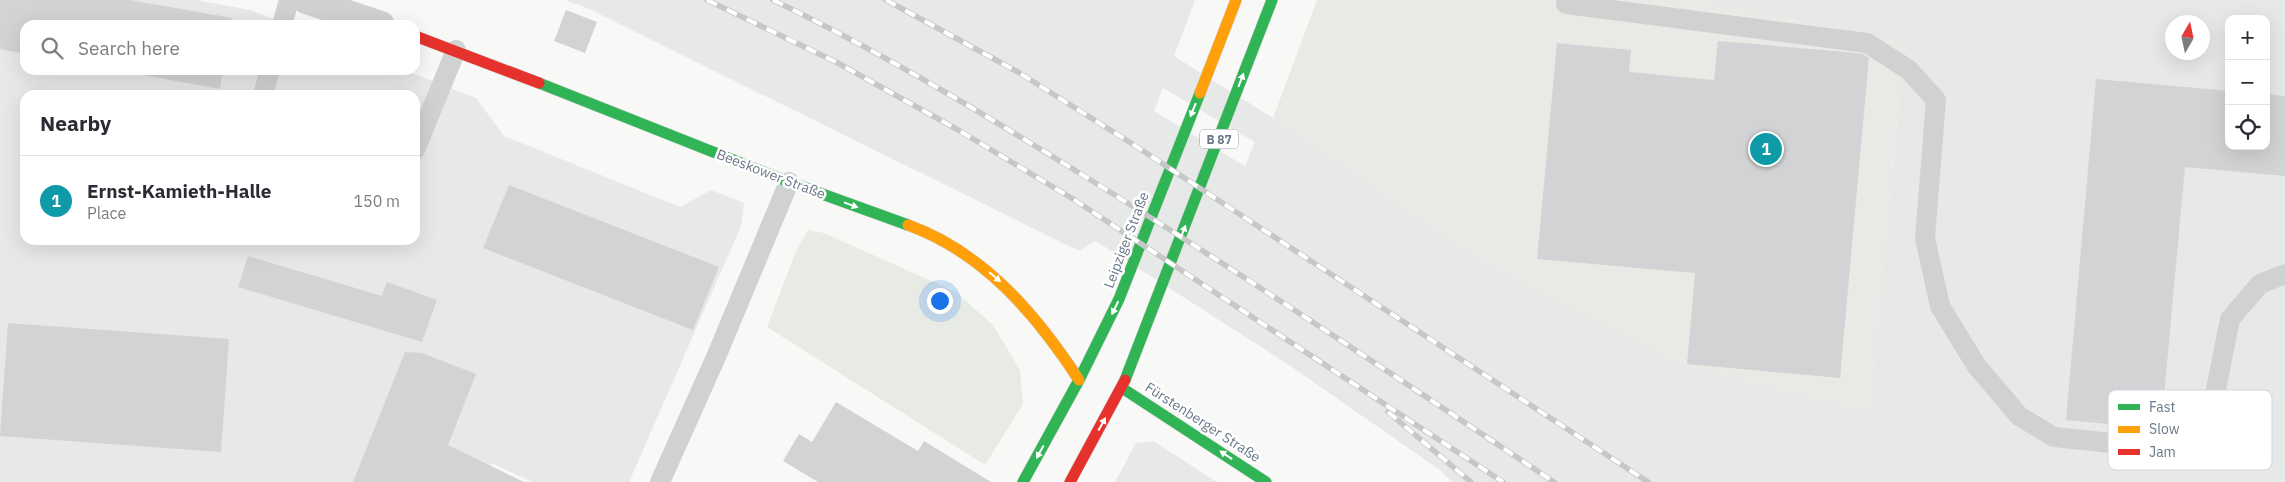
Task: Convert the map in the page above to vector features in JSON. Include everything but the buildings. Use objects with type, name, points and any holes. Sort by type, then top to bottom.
[{"type":"main road","name":"Leipziger Straße","points":[[1023,482],[1079,380],[1119,299],[1236,0]]},
{"type":"main road","name":"B 87","points":[[1070,482],[1122,388],[1272,0]]},
{"type":"main road","name":"Beeskower Straße","points":[[420,38],[456,50],[789,182],[935,236],[997,278],[1055,343],[1079,380]]},
{"type":"main road","name":"Fürstenberger Straße","points":[[1122,388],[1266,482]]},
{"type":"street","points":[[306,0],[367,20]]},
{"type":"lane","points":[[283,20],[289,0]]},
{"type":"lane","points":[[1566,4],[1867,43],[1909,70],[1936,100],[1925,238],[1940,306],[1976,365],[2020,416],[2054,437],[2108,443]]},
{"type":"lane","points":[[420,138],[456,50]]},
{"type":"lane","points":[[264,90],[269,75]]},
{"type":"lane","points":[[660,482],[716,357],[789,182]]},
{"type":"lane","points":[[2216,390],[2230,319],[2260,284],[2285,274]]},
{"type":"shaded area","points":[[0,0],[196,0],[250,10],[275,20],[20,20],[20,75],[417,75],[476,98],[504,136],[680,207],[711,190],[744,203],[741,226],[629,482],[532,482],[492,463],[482,482],[0,482]]},
{"type":"shaded area","points":[[565,0],[1195,0],[1174,56],[1273,118],[1475,257],[1681,364],[1869,413],[1904,44],[1715,3],[1687,0],[2285,0],[2285,482],[1452,482],[1440,470],[1286,363],[1096,241],[1079,251],[587,8]],"holes":[[[1163,88],[1255,142],[1245,166],[1154,111]]]},
{"type":"shaded area","points":[[1317,0],[1687,0],[1715,3],[1904,43],[1869,413],[1681,364],[1475,257],[1273,118]]},
{"type":"shaded area","points":[[808,230],[824,233],[956,292],[993,325],[1020,370],[1023,404],[985,465],[767,327],[796,251]]},
{"type":"shaded area","points":[[1153,441],[1217,482],[1115,482],[1136,443]]},
{"type":"railway","points":[[707,0],[836,62],[960,131],[1073,199],[1503,482]]},
{"type":"railway","points":[[773,0],[899,66],[1062,162],[1272,296],[1554,482]]},
{"type":"railway","points":[[886,0],[1018,72],[1131,143],[1648,482]]},
{"type":"railway","points":[[1388,412],[1471,482]]},
{"type":"traffic: fast","points":[[1125,380],[1272,0]]},
{"type":"traffic: fast","points":[[539,83],[789,182],[908,225]]},
{"type":"traffic: fast","points":[[1023,482],[1079,380],[1119,299],[1200,93]]},
{"type":"traffic: fast","points":[[1122,388],[1266,482]]},
{"type":"traffic: slow","points":[[1200,93],[1236,0]]},
{"type":"traffic: slow","points":[[908,225],[960,251],[1006,288],[1045,332],[1079,380]]},
{"type":"traffic: jam","points":[[420,38],[539,83]]},
{"type":"traffic: jam","points":[[1070,482],[1125,380]]},
{"type":"place","name":"Ernst-Kamieth-Halle","points":[[1766,149]]}]
